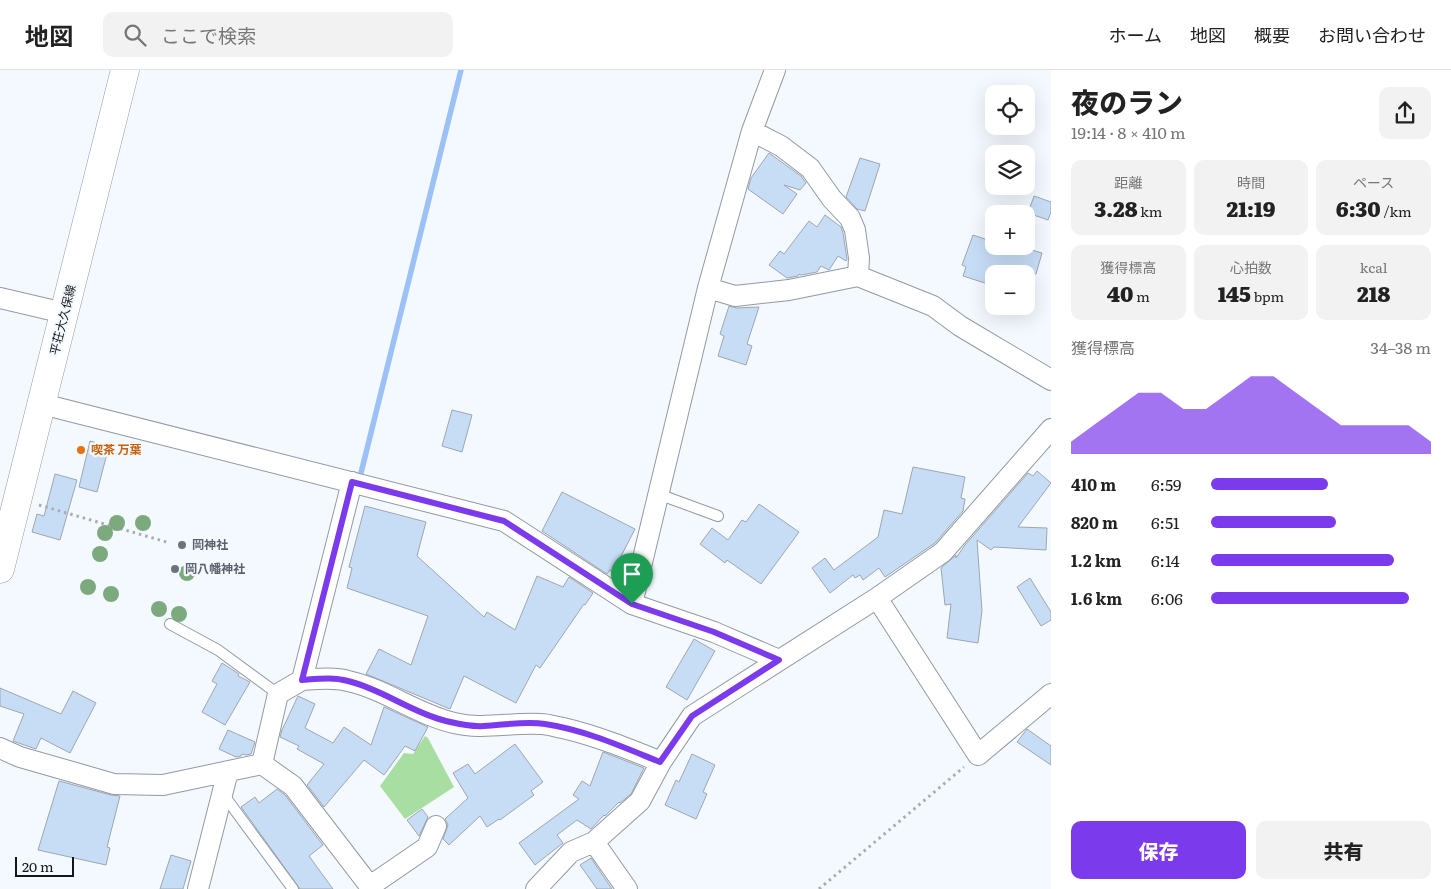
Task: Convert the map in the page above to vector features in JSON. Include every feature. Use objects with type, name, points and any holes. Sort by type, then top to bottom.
[{"type":"main road","name":"平荘大久保線","points":[[0,569],[125,70]]},
{"type":"street","points":[[632,604],[708,288],[752,131],[775,70]]},
{"type":"street","points":[[752,131],[781,146],[810,168],[832,198],[850,218],[856,230],[859,258],[858,276]]},
{"type":"street","points":[[708,288],[736,296],[789,290],[858,276],[933,306],[960,326],[1051,380]]},
{"type":"street","points":[[0,298],[64,314]]},
{"type":"street","points":[[42,404],[504,521],[632,604],[714,632],[779,660]]},
{"type":"street","points":[[536,889],[571,852],[594,842],[640,801],[660,762],[692,716],[877,598],[942,552],[1051,429]]},
{"type":"street","points":[[302,680],[352,482]]},
{"type":"street","points":[[877,598],[978,755],[1051,694]]},
{"type":"street","points":[[262,764],[278,694],[302,680],[326,678],[347,680],[370,688],[443,720],[464,725],[482,726],[514,723],[560,727],[606,740],[660,762]]},
{"type":"street","points":[[0,748],[20,758],[114,784],[163,785],[262,764],[293,786],[371,888],[428,847],[436,826]]},
{"type":"street","points":[[198,889],[228,771]]},
{"type":"street","points":[[594,842],[627,889]]},
{"type":"lane","points":[[658,494],[718,516]]},
{"type":"lane","points":[[170,624],[218,650],[278,694]]},
{"type":"lane","points":[[222,793],[293,889]]},
{"type":"path","points":[[18,499],[170,543]]},
{"type":"path","points":[[819,889],[978,755]]},
{"type":"green space","points":[[425,736],[428,738],[454,787],[405,819],[380,786],[404,753],[413,754]]},
{"type":"building","points":[[769,153],[801,176],[806,183],[800,190],[784,185],[797,194],[783,214],[748,189],[751,178]]},
{"type":"building","points":[[860,158],[880,164],[865,211],[857,209],[846,197]]},
{"type":"building","points":[[1034,196],[1051,202],[1051,212],[1048,220],[1035,215],[1035,205],[1031,205]]},
{"type":"building","points":[[825,215],[841,227],[846,261],[838,256],[829,270],[821,266],[817,272],[799,274],[798,276],[787,278],[769,265],[780,251],[784,254],[809,221],[817,227]]},
{"type":"building","points":[[973,235],[985,239],[985,255],[1035,255],[1035,251],[1042,253],[1036,274],[1035,265],[985,265],[985,283],[963,276],[966,267],[962,265]]},
{"type":"building","points":[[729,306],[736,308],[759,307],[747,344],[752,346],[746,365],[718,356],[724,336],[720,334]]},
{"type":"building","points":[[452,410],[472,415],[462,452],[442,446]]},
{"type":"building","points":[[90,441],[109,446],[97,492],[79,487]]},
{"type":"building","points":[[913,467],[965,477],[961,498],[965,499],[963,511],[935,543],[885,577],[879,568],[863,580],[860,575],[855,578],[853,575],[830,593],[812,568],[825,558],[834,570],[878,537],[884,510],[902,514]]},
{"type":"building","points":[[1037,471],[1051,483],[1018,527],[1047,528],[1046,550],[994,547],[991,550],[977,540],[982,611],[978,643],[947,638],[951,604],[945,605],[941,568],[956,555],[956,558],[965,545],[1028,473],[1033,476]]},
{"type":"building","points":[[55,474],[77,480],[60,540],[32,532],[37,514],[44,516]]},
{"type":"building","points":[[562,492],[635,529],[613,572],[610,570],[607,574],[542,531]]},
{"type":"building","points":[[759,504],[799,532],[761,584],[727,560],[725,563],[700,544],[712,528],[728,540],[742,520],[746,522]]},
{"type":"building","points":[[365,506],[426,522],[417,556],[484,617],[487,612],[515,630],[537,576],[563,587],[569,577],[593,593],[540,668],[536,665],[516,703],[464,676],[450,709],[366,674],[379,649],[411,665],[428,616],[347,588],[352,568],[349,567]]},
{"type":"building","points":[[1030,578],[1051,612],[1051,620],[1041,626],[1017,587]]},
{"type":"building","points":[[694,639],[715,651],[687,700],[666,687]]},
{"type":"building","points":[[222,663],[239,674],[238,676],[250,682],[225,725],[202,712],[217,684],[212,681]]},
{"type":"building","points":[[0,688],[61,714],[73,691],[96,703],[70,753],[41,738],[36,749],[13,741],[24,714],[0,706]]},
{"type":"building","points":[[298,696],[315,704],[305,728],[333,743],[344,727],[371,745],[384,707],[428,727],[415,751],[405,746],[384,775],[364,760],[324,807],[307,785],[324,764],[297,749],[299,746],[280,737]]},
{"type":"building","points":[[1027,729],[1051,746],[1051,765],[1017,742]]},
{"type":"building","points":[[228,730],[255,742],[251,754],[242,754],[236,757],[219,749]]},
{"type":"building","points":[[515,744],[543,782],[531,791],[534,795],[500,820],[487,827],[480,816],[449,845],[443,839],[448,825],[445,819],[468,798],[453,773],[468,764],[475,774]]},
{"type":"building","points":[[603,752],[644,768],[631,794],[604,815],[591,829],[577,820],[557,835],[563,843],[535,865],[519,843],[579,799],[573,795],[582,781],[590,786]]},
{"type":"building","points":[[692,754],[715,765],[703,792],[707,794],[696,819],[665,805],[676,780],[679,782]]},
{"type":"building","points":[[59,781],[120,796],[107,847],[110,848],[106,865],[38,850]]},
{"type":"building","points":[[277,789],[285,795],[323,845],[309,856],[333,889],[300,889],[241,807],[255,797],[259,803]]},
{"type":"building","points":[[422,809],[428,817],[419,836],[407,820]]},
{"type":"building","points":[[171,855],[191,861],[183,889],[160,889]]},
{"type":"building","points":[[591,858],[612,889],[597,889],[580,865]]},
{"type":"waterway","points":[[359,481],[461,70]]},
{"type":"place","name":"喫茶 万葉","points":[[81,450]]},
{"type":"place","name":"岡神社","points":[[182,545]]},
{"type":"place","name":"岡八幡神社","points":[[175,569]]},
{"type":"route","points":[[352,482],[504,521],[632,604],[714,632],[779,660],[692,716],[660,762],[606,740],[576,731],[543,724],[464,725],[443,720],[347,680],[326,678],[302,680],[352,482]]}]
